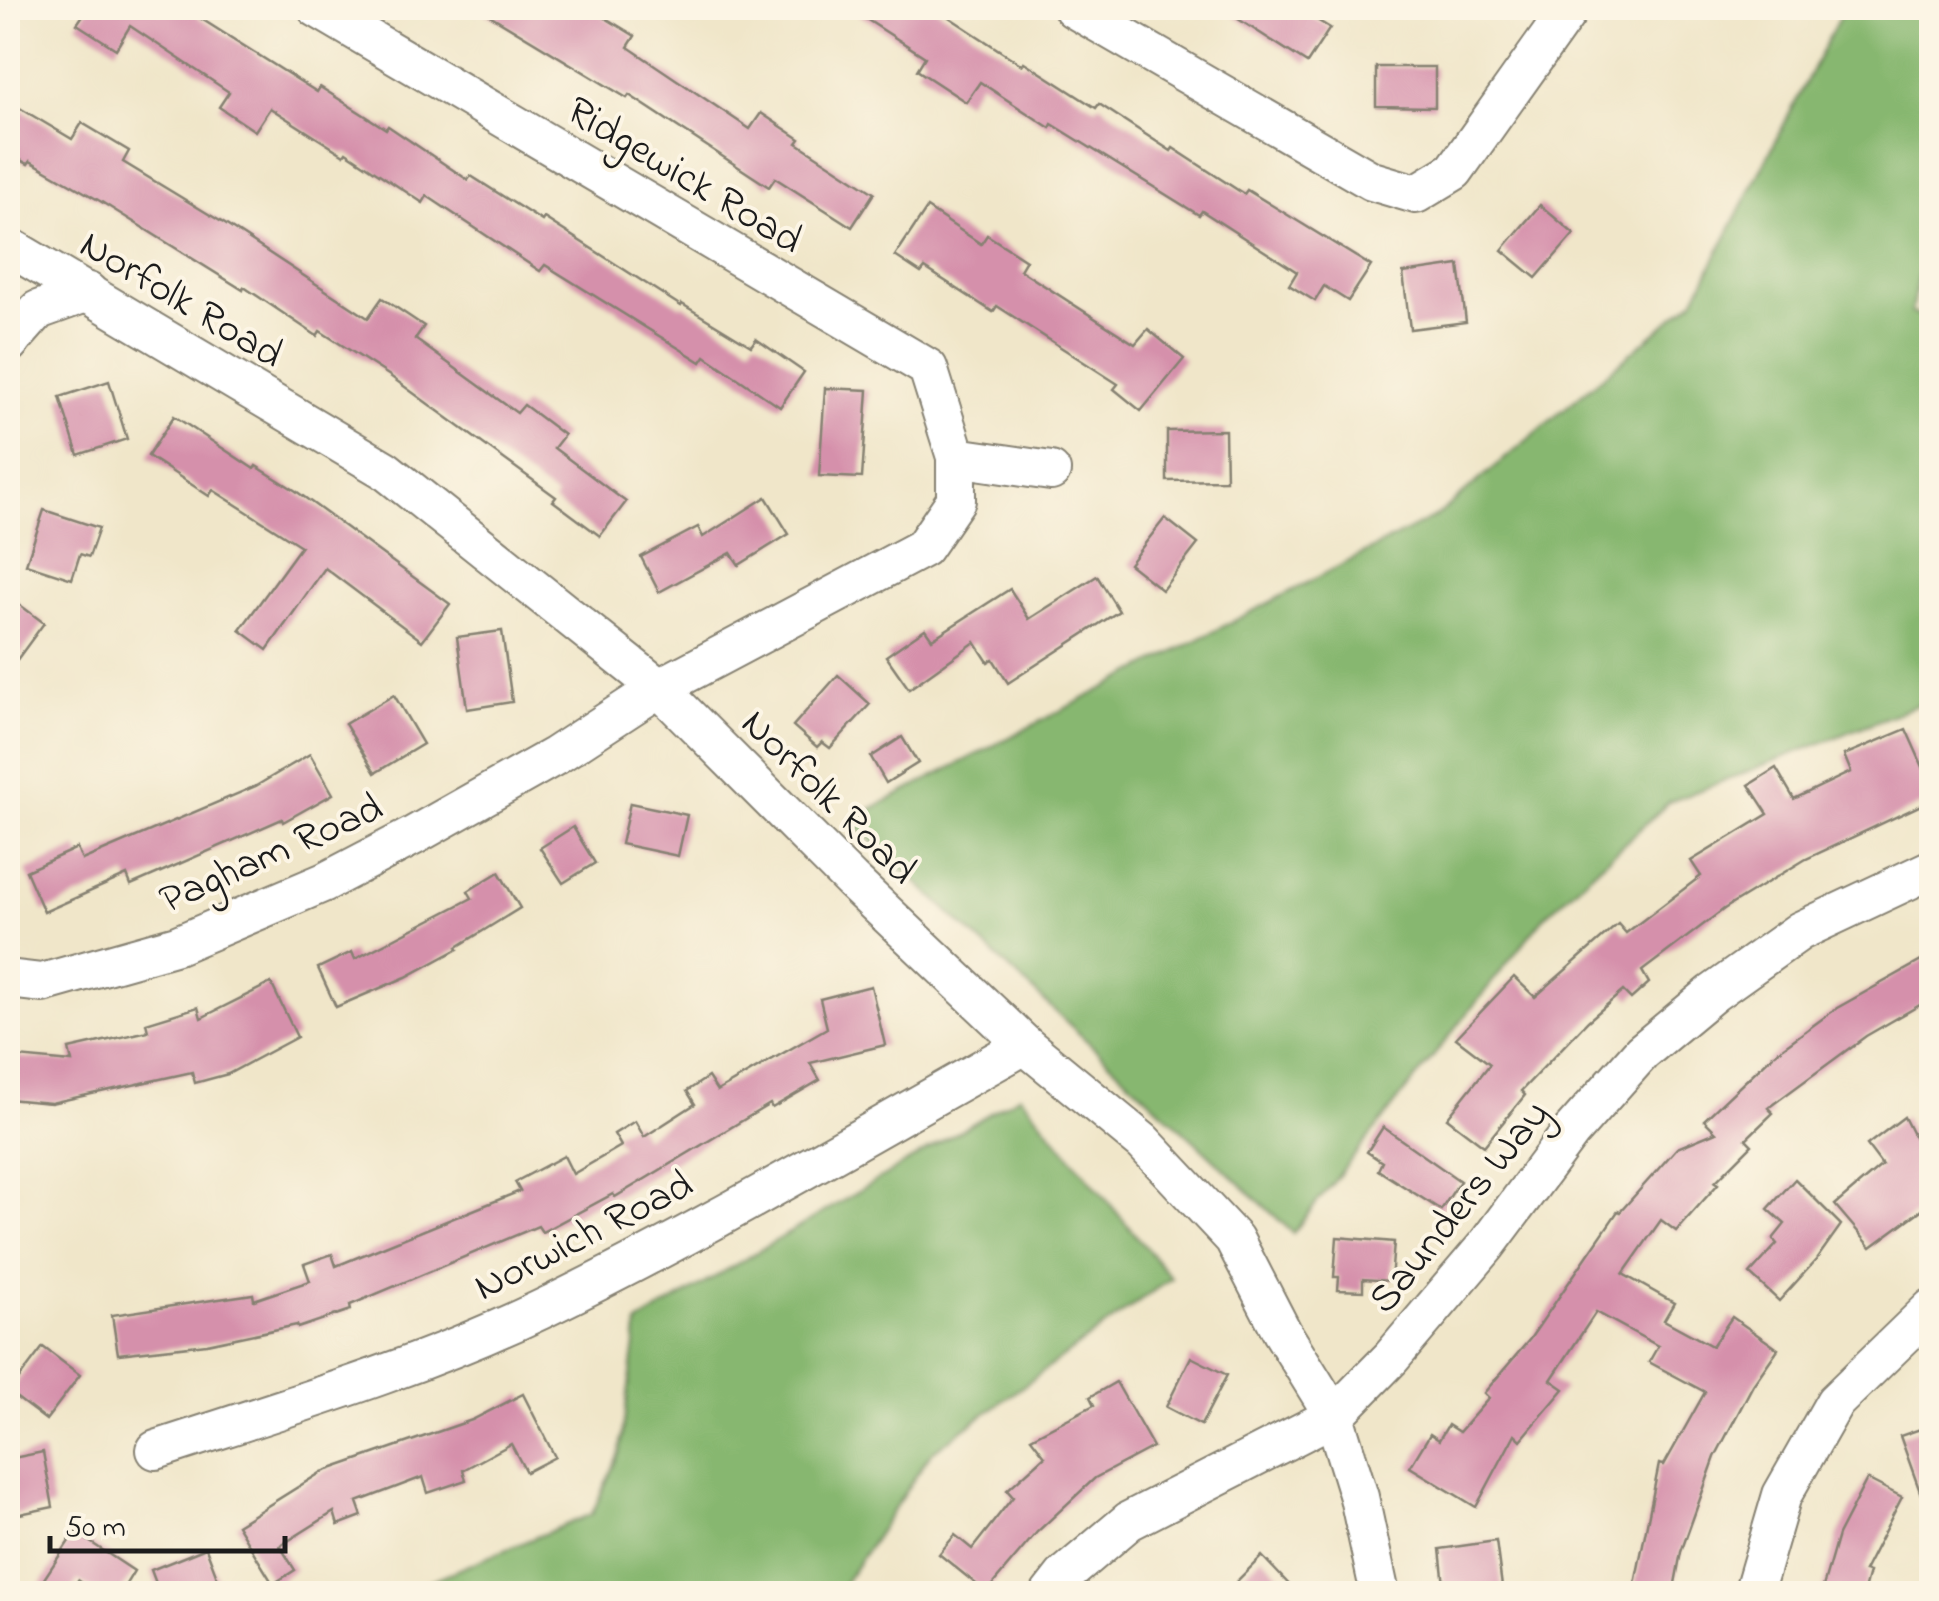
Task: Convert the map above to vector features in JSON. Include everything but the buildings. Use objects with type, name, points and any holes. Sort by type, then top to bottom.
[{"type":"street","name":"Ridgewick Road","points":[[317,8],[928,368],[956,457],[956,500],[923,548],[659,688]]},
{"type":"street","points":[[1073,8],[1372,181],[1416,194],[1454,170],[1570,8]]},
{"type":"street","name":"Norfolk Road","points":[[8,246],[386,470],[659,688],[851,880],[1026,1045],[1143,1142],[1234,1239],[1282,1332],[1334,1416],[1380,1594]]},
{"type":"street","points":[[8,344],[38,310],[88,292]]},
{"type":"street","points":[[956,457],[1051,471]]},
{"type":"street","name":"Pagham Road","points":[[8,980],[42,982],[177,945],[324,882],[555,756],[659,688]]},
{"type":"street","name":"Saunders Way","points":[[1050,1594],[1064,1576],[1129,1520],[1334,1416],[1392,1358],[1486,1246],[1571,1132],[1642,1052],[1800,930],[1932,869]]},
{"type":"street","name":"Norwich Road","points":[[156,1450],[437,1352],[537,1312],[649,1255],[1026,1045]]},
{"type":"street","points":[[1753,1594],[1782,1495],[1835,1402],[1930,1312]]},
{"type":"green space","points":[[1844,8],[1931,8],[1931,203],[1911,313],[1931,317],[1931,700],[1669,802],[1544,917],[1293,1233],[850,820],[1438,515],[1694,300]]},
{"type":"green space","points":[[1020,1095],[1171,1278],[931,1453],[838,1593],[401,1593],[592,1514],[620,1451],[638,1323]]}]
